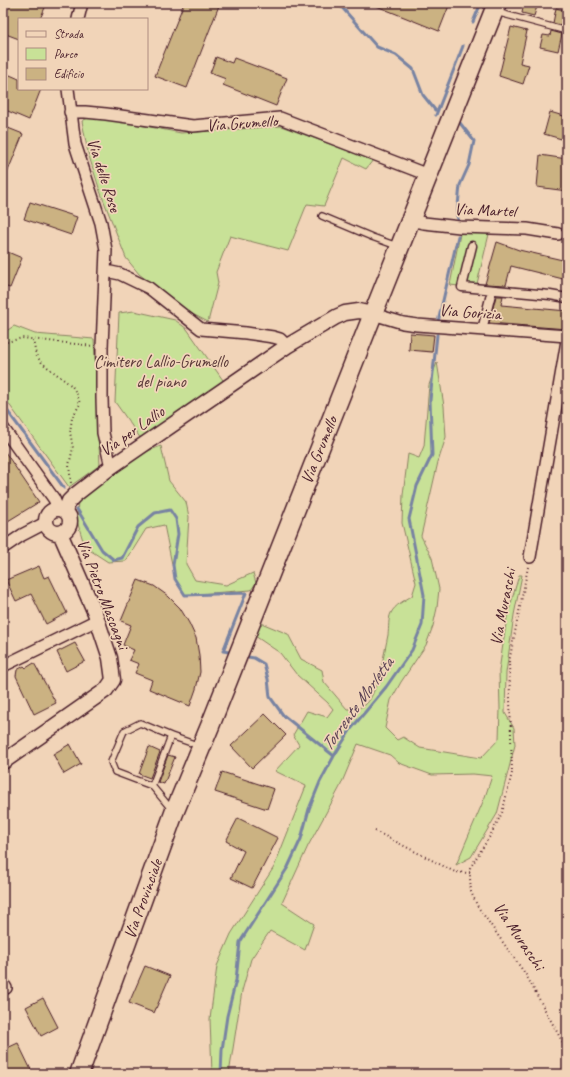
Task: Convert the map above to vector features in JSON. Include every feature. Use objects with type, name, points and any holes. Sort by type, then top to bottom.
[{"type":"main road","name":"Via Grumello","points":[[210,726],[496,7]]},
{"type":"main road","name":"Via Provinciale","points":[[79,1074],[174,813],[210,726]]},
{"type":"street","points":[[78,18],[82,3]]},
{"type":"street","name":"Via delle Rose","points":[[68,90],[75,144],[91,197],[101,223],[106,250],[102,347],[102,398],[103,432],[111,467]]},
{"type":"street","name":"Via Grumello","points":[[70,112],[106,114],[193,126],[280,118],[428,175]]},
{"type":"street","name":"Via Martel","points":[[410,220],[460,227],[527,229],[558,234]]},
{"type":"street","points":[[472,246],[462,287],[550,295],[567,298]]},
{"type":"street","points":[[106,271],[120,274],[149,288],[201,329],[246,332],[273,337],[280,340],[287,346]]},
{"type":"street","points":[[482,330],[492,290]]},
{"type":"street","name":"Via per Lallio","points":[[61,510],[69,501],[111,467],[287,346],[336,317],[346,313],[359,311],[373,314]]},
{"type":"street","name":"Via Gorizia","points":[[373,314],[410,324],[567,336]]},
{"type":"street","name":"Via Muraschi","points":[[530,557],[567,341]]},
{"type":"street","points":[[5,435],[61,510],[70,518],[70,523],[65,531],[60,533],[51,530],[47,522],[49,513],[61,510]]},
{"type":"street","points":[[3,548],[22,535],[47,522]]},
{"type":"street","name":"Via Pietro Mascagni","points":[[3,762],[106,690],[113,680],[110,658],[97,620],[60,533]]},
{"type":"street","points":[[3,666],[97,620]]},
{"type":"lane","points":[[496,7],[567,31]]},
{"type":"lane","points":[[322,216],[400,247]]},
{"type":"lane","points":[[174,813],[152,786],[115,772],[111,762],[124,731],[140,723],[171,736],[202,746]]},
{"type":"lane","points":[[152,786],[171,736]]},
{"type":"path","points":[[3,343],[22,338],[102,347]]},
{"type":"path","points":[[33,340],[36,355],[42,363],[72,386],[77,394],[80,404],[72,418],[70,432],[73,448],[69,465],[71,488],[76,495]]},
{"type":"path","name":"Via Muraschi","points":[[530,557],[509,662],[512,773],[502,813],[470,868],[471,892],[478,907],[526,975],[562,1041],[567,1060]]},
{"type":"path","points":[[375,831],[456,872],[470,873]]},
{"type":"green space","points":[[88,118],[114,120],[181,133],[281,126],[373,160],[366,169],[344,158],[324,206],[307,204],[288,251],[230,236],[216,272],[218,283],[208,322],[177,306],[139,274],[126,258],[100,191],[88,153],[82,121]]},
{"type":"green space","points":[[461,229],[490,230],[476,288],[450,285]]},
{"type":"green space","name":"Cimitero Lallio-Grumello del piano","points":[[134,311],[175,320],[187,329],[225,383],[141,439],[115,402],[119,313]]},
{"type":"green space","points":[[14,326],[35,334],[94,339],[100,465],[69,487],[3,396],[3,333]]},
{"type":"green space","points":[[437,362],[444,406],[446,437],[438,462],[421,536],[432,558],[439,589],[437,608],[433,626],[426,645],[401,682],[391,700],[385,728],[397,740],[403,737],[420,748],[481,758],[499,739],[499,671],[507,617],[519,575],[522,575],[514,615],[506,673],[505,713],[514,728],[515,745],[497,814],[471,857],[456,865],[485,797],[492,776],[473,774],[432,775],[399,763],[390,755],[358,744],[340,787],[308,846],[282,903],[314,924],[305,950],[270,931],[251,959],[242,991],[229,1074],[212,1074],[210,1019],[217,966],[231,934],[274,867],[306,786],[275,771],[299,745],[293,735],[307,711],[327,717],[333,709],[297,675],[280,653],[255,636],[259,622],[288,634],[301,659],[322,670],[324,682],[347,709],[361,707],[369,700],[377,683],[380,672],[388,635],[390,615],[398,605],[412,596],[416,583],[402,523],[403,495],[408,454],[419,458],[424,446],[429,385]]},
{"type":"green space","points":[[161,446],[169,481],[186,502],[189,517],[186,564],[195,580],[226,585],[253,573],[256,583],[251,590],[185,595],[175,579],[164,525],[146,529],[126,561],[108,562],[85,547],[77,521],[78,498],[145,452]]},
{"type":"building","points":[[3,3],[47,3],[40,18],[18,18],[18,39],[3,33]]},
{"type":"building","points":[[184,3],[220,3],[187,88],[155,76]]},
{"type":"building","points":[[369,3],[450,3],[439,31]]},
{"type":"building","points":[[524,3],[538,3],[534,16],[522,13]]},
{"type":"building","points":[[556,8],[567,11],[567,27],[553,23]]},
{"type":"building","points":[[511,27],[527,31],[520,63],[529,65],[523,84],[499,76]]},
{"type":"building","points":[[551,31],[562,34],[558,51],[540,47],[543,35],[550,36]]},
{"type":"building","points":[[216,57],[232,63],[234,58],[287,78],[276,106],[223,85],[226,79],[210,73]]},
{"type":"building","points":[[3,72],[18,79],[18,90],[41,90],[29,120],[3,109]]},
{"type":"building","points":[[550,112],[567,117],[567,133],[565,140],[544,134]]},
{"type":"building","points":[[3,126],[23,134],[3,183]]},
{"type":"building","points":[[540,155],[567,159],[567,191],[537,187]]},
{"type":"building","points":[[30,202],[77,217],[71,235],[24,219]]},
{"type":"building","points":[[497,242],[519,250],[567,261],[567,280],[511,266],[506,285],[485,284]]},
{"type":"building","points":[[3,250],[22,258],[10,288],[3,286]]},
{"type":"building","points":[[496,296],[503,296],[501,305],[567,311],[567,329],[489,323]]},
{"type":"building","points":[[410,333],[434,335],[432,352],[409,350]]},
{"type":"building","points":[[3,449],[39,502],[3,524]]},
{"type":"building","points":[[39,566],[44,578],[49,576],[67,613],[46,624],[31,594],[16,601],[6,580]]},
{"type":"building","points":[[138,580],[154,586],[168,596],[180,608],[196,638],[200,672],[190,706],[149,689],[152,680],[135,673],[139,664],[129,660],[134,650],[123,645],[131,625],[121,621]]},
{"type":"building","points":[[75,643],[85,661],[66,671],[57,652]]},
{"type":"building","points":[[34,663],[56,703],[34,714],[16,676],[17,670],[24,666],[26,668]]},
{"type":"building","points":[[265,714],[286,735],[252,768],[231,746]]},
{"type":"building","points":[[70,744],[81,764],[64,774],[53,754]]},
{"type":"building","points":[[149,747],[160,752],[150,778],[139,774]]},
{"type":"building","points":[[168,755],[175,757],[164,784],[158,782]]},
{"type":"building","points":[[222,772],[274,789],[267,809],[215,792]]},
{"type":"building","points":[[238,818],[278,838],[252,888],[231,878],[244,851],[226,841]]},
{"type":"building","points":[[145,966],[170,976],[154,1013],[129,1003]]},
{"type":"building","points":[[43,998],[58,1027],[41,1036],[26,1007]]},
{"type":"building","points":[[18,1043],[33,1074],[7,1074],[3,1066],[3,1050]]},
{"type":"waterway","name":"Torrente Morletta","points":[[338,3],[377,47],[396,55],[413,69],[423,95],[435,110]]},
{"type":"waterway","points":[[473,22],[481,3]]},
{"type":"waterway","points":[[436,115],[463,46]]},
{"type":"waterway","name":"Torrente Morletta","points":[[460,123],[474,141],[469,165],[460,185],[457,216],[460,224]]},
{"type":"waterway","name":"Torrente Morletta","points":[[438,322],[458,236]]},
{"type":"waterway","name":"Torrente Morletta","points":[[221,1074],[222,1050],[227,1016],[236,980],[240,942],[288,867],[301,839],[309,809],[320,782],[334,756],[351,729],[386,687],[412,650],[422,625],[424,595],[409,519],[417,486],[432,455],[430,400],[437,335]]},
{"type":"waterway","points":[[3,405],[64,488]]},
{"type":"waterway","points":[[77,509],[102,550],[114,560],[122,558],[138,527],[155,513],[170,510],[176,519],[178,534],[173,565],[175,579],[185,595],[246,593],[223,651],[229,652]]},
{"type":"waterway","points":[[248,657],[254,658],[264,664],[268,679],[270,697],[283,715],[334,756]]}]
